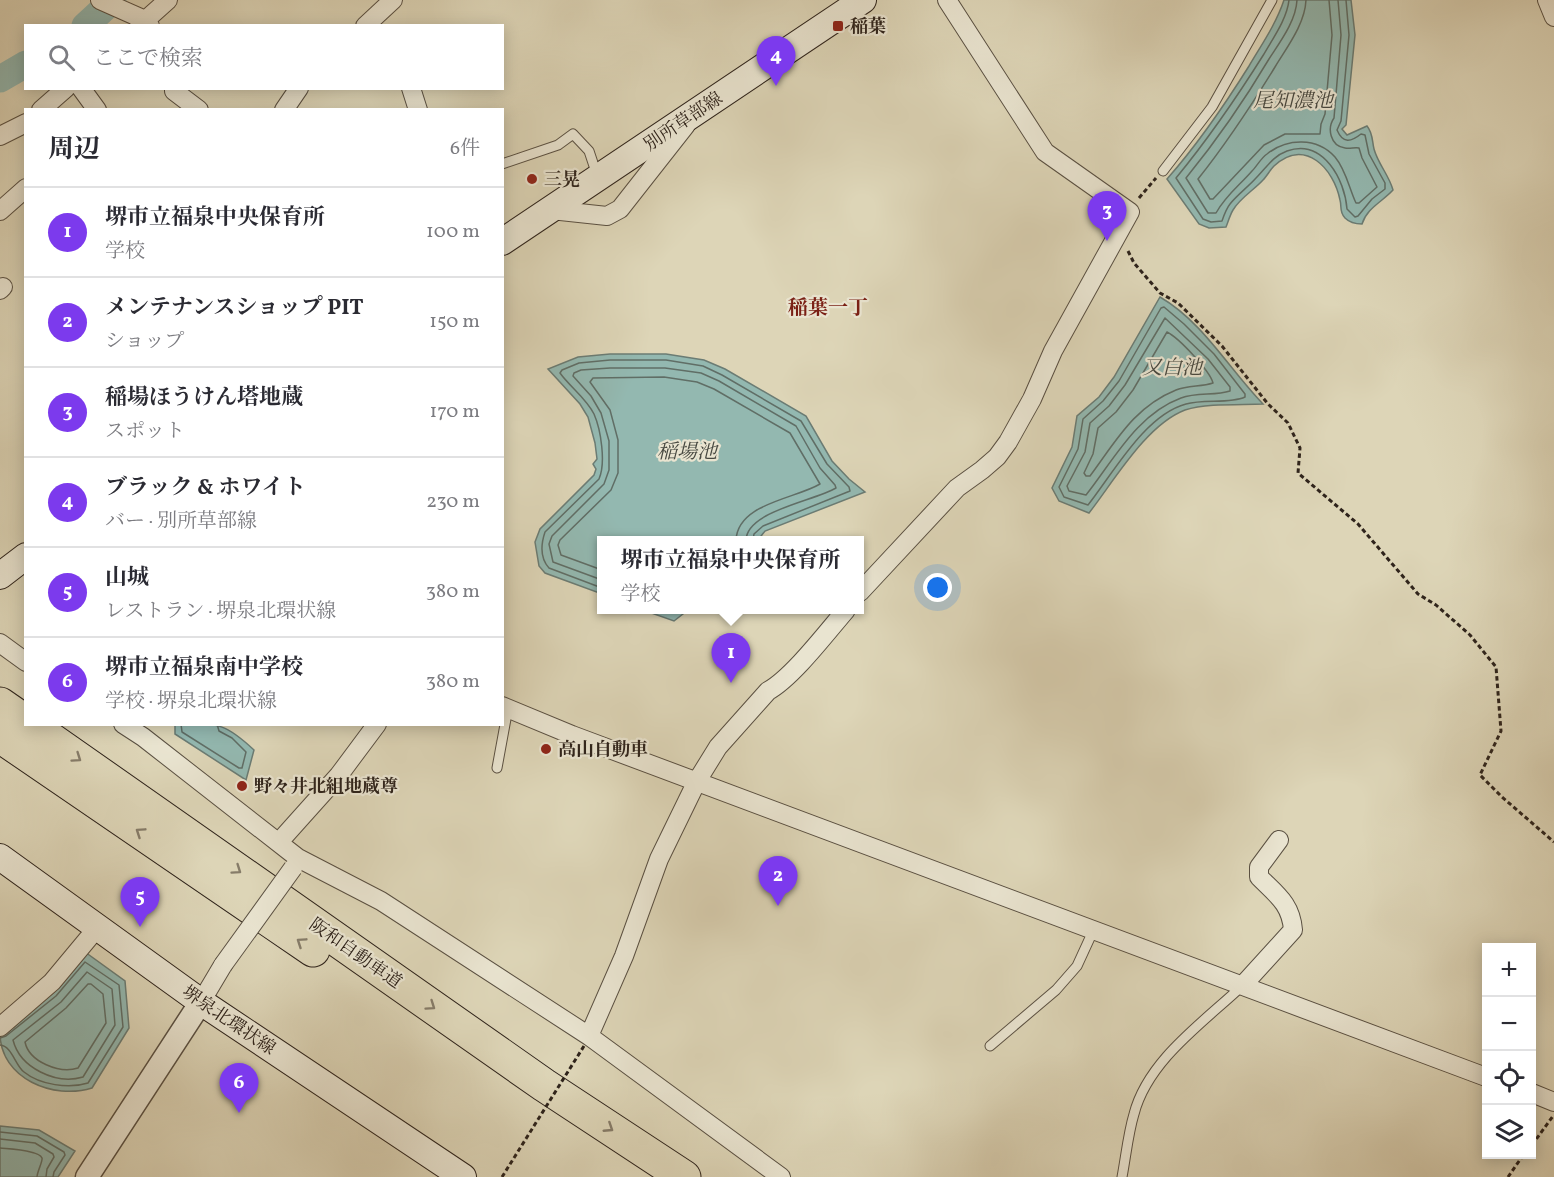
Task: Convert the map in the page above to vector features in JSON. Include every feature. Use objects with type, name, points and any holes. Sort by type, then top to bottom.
[{"type":"highway","points":[[0,704],[24,721]]},
{"type":"highway","name":"阪和自動車道","points":[[32,726],[544,1085],[684,1177]]},
{"type":"highway","name":"阪和自動車道","points":[[0,736],[644,1177]]},
{"type":"main road","name":"別所草部線","points":[[504,241],[863,0]]},
{"type":"main road","points":[[0,576],[24,557]]},
{"type":"main road","name":"堺泉北環状線","points":[[0,857],[201,1002],[463,1177]]},
{"type":"street","points":[[100,0],[145,24],[168,0]]},
{"type":"street","points":[[368,24],[393,0]]},
{"type":"street","points":[[864,588],[957,488],[990,464],[1008,442],[1032,399],[1053,351],[1130,212],[1045,152],[947,0]]},
{"type":"street","points":[[1548,0],[1554,17]]},
{"type":"street","points":[[43,108],[64,90]]},
{"type":"street","points":[[174,90],[196,108]]},
{"type":"street","points":[[285,108],[298,90]]},
{"type":"street","points":[[412,90],[417,108]]},
{"type":"street","points":[[551,210],[607,216],[620,209],[698,111]]},
{"type":"street","points":[[0,136],[24,124]]},
{"type":"street","points":[[0,211],[24,190]]},
{"type":"street","points":[[586,1041],[624,956],[658,859],[697,781],[718,747],[768,691],[777,686],[822,639],[842,614]]},
{"type":"street","points":[[0,643],[24,661]]},
{"type":"street","points":[[505,707],[572,735],[1482,1075]]},
{"type":"street","points":[[126,726],[279,842],[296,863],[381,901],[781,1177]]},
{"type":"street","points":[[279,842],[339,775],[376,726]]},
{"type":"street","points":[[1243,985],[1293,930],[1292,917],[1287,905],[1259,877],[1260,867],[1279,840]]},
{"type":"street","points":[[87,1177],[223,966],[296,863]]},
{"type":"street","points":[[0,1027],[52,982],[98,928]]},
{"type":"street","points":[[1536,1095],[1554,1102]]},
{"type":"lane","points":[[1163,171],[1212,106],[1272,0]]},
{"type":"lane","points":[[504,163],[558,145],[573,134],[589,151],[598,178]]},
{"type":"lane","points":[[497,768],[503,726]]},
{"type":"lane","points":[[990,1046],[1056,990],[1077,966],[1094,929]]},
{"type":"lane","points":[[1122,1177],[1134,1113],[1144,1088],[1175,1046],[1243,985]]},
{"type":"path","points":[[1130,212],[1146,188],[1163,171]]},
{"type":"path","points":[[1118,233],[1134,263],[1160,293],[1178,303],[1222,346],[1268,404],[1288,423],[1300,448],[1298,473],[1358,524],[1418,594],[1436,605],[1470,635],[1496,667],[1501,731],[1480,775],[1554,842]]},
{"type":"path","points":[[502,1177],[586,1041]]},
{"type":"path","points":[[1536,1140],[1554,1115]]},
{"type":"path","points":[[1508,1177],[1521,1159]]},
{"type":"water","name":"尾知濃池","points":[[1284,0],[1351,0],[1355,35],[1346,125],[1342,129],[1347,135],[1367,126],[1376,154],[1393,190],[1371,209],[1362,224],[1353,222],[1342,214],[1337,188],[1325,168],[1316,160],[1297,155],[1285,158],[1274,166],[1236,206],[1226,227],[1209,228],[1199,224],[1167,179],[1230,96],[1268,34]]},
{"type":"water","name":"又白池","points":[[1160,297],[1175,307],[1203,333],[1263,404],[1213,405],[1185,410],[1171,417],[1144,441],[1089,513],[1059,501],[1052,488],[1072,447],[1077,416],[1099,397],[1114,377]]},
{"type":"water","name":"稲場池","points":[[610,354],[666,354],[704,360],[725,369],[806,416],[832,461],[865,492],[765,531],[761,536],[597,536],[597,592],[545,573],[539,566],[535,542],[540,529],[594,475],[596,469],[593,464],[597,459],[595,443],[588,417],[580,404],[548,369],[578,357]]},
{"type":"water","points":[[654,614],[683,614],[674,621]]},
{"type":"water","points":[[175,726],[218,726],[234,733],[254,750],[246,780],[175,734]]},
{"type":"water","points":[[85,952],[125,981],[129,1028],[92,1088],[62,1091],[46,1088],[19,1074],[9,1063],[2,1049],[0,1033]]},
{"type":"water","points":[[0,1126],[39,1130],[75,1151],[58,1177],[0,1177]]},
{"type":"waterway","points":[[87,24],[113,0]]},
{"type":"waterway","points":[[0,79],[24,65]]},
{"type":"place","name":"稲葉","points":[[838,26]]},
{"type":"place","name":"ブラック & ホワイト","points":[[776,86]]},
{"type":"place","name":"三晃","points":[[532,179]]},
{"type":"place","name":"稲場ほうけん塔地蔵","points":[[1107,241]]},
{"type":"place","name":"堺市立福泉中央保育所","points":[[731,683]]},
{"type":"place","name":"高山自動車","points":[[546,749]]},
{"type":"place","name":"野々井北組地蔵尊","points":[[242,786]]},
{"type":"place","name":"メンテナンスショップ PIT","points":[[778,906]]},
{"type":"place","name":"山城","points":[[140,927]]},
{"type":"place","name":"堺市立福泉南中学校","points":[[239,1113]]},
{"type":"district","name":"稲葉一丁","points":[[828,307]]}]
